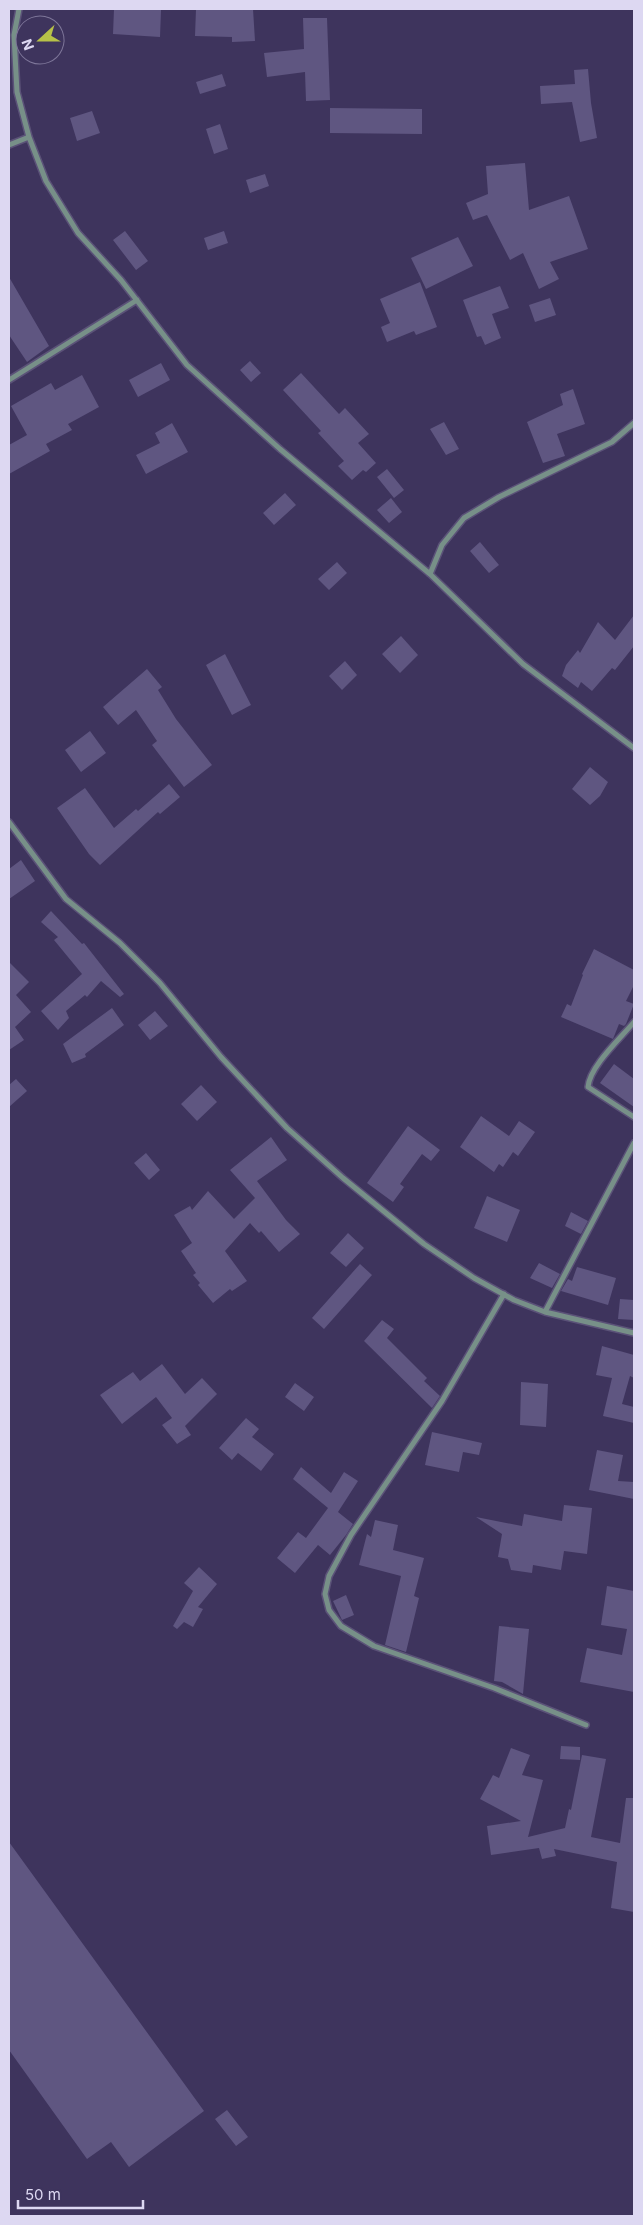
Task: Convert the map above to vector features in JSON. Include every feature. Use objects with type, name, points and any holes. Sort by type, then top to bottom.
[{"type":"street","points":[[19,9],[14,35],[17,92],[29,137],[46,181],[78,233],[138,300],[187,365],[280,448],[430,574],[523,664],[634,748]]},
{"type":"street","points":[[9,145],[29,137]]},
{"type":"street","points":[[9,380],[138,300]]},
{"type":"street","points":[[430,574],[442,545],[464,518],[500,497],[612,442],[634,423]]},
{"type":"street","points":[[9,822],[66,899],[120,943],[160,983],[220,1057],[287,1128],[343,1178],[424,1244],[474,1278],[504,1294],[545,1312],[634,1333]]},
{"type":"street","points":[[634,1022],[588,1079],[588,1087],[634,1117]]},
{"type":"street","points":[[545,1312],[634,1143]]},
{"type":"street","points":[[504,1294],[442,1401],[351,1535],[329,1576],[325,1594],[329,1610],[342,1626],[374,1646],[494,1688],[586,1725]]},
{"type":"building","points":[[114,9],[161,10],[160,37],[113,34]]},
{"type":"building","points":[[196,9],[253,9],[255,41],[232,42],[232,37],[195,36]]},
{"type":"building","points":[[303,18],[327,18],[330,100],[306,101],[305,72],[267,77],[264,53],[304,49]]},
{"type":"building","points":[[588,69],[597,138],[580,142],[572,102],[541,104],[540,86],[575,84],[574,70]]},
{"type":"building","points":[[222,74],[226,86],[200,94],[196,82]]},
{"type":"building","points":[[330,108],[422,109],[422,134],[330,133]]},
{"type":"building","points":[[92,111],[100,133],[77,141],[70,118]]},
{"type":"building","points":[[220,124],[228,149],[214,154],[206,129]]},
{"type":"building","points":[[525,163],[529,210],[569,196],[588,249],[550,262],[559,279],[539,289],[523,253],[510,260],[487,215],[473,220],[466,203],[488,194],[486,166]]},
{"type":"building","points":[[265,174],[269,186],[250,193],[246,180]]},
{"type":"building","points":[[125,231],[148,261],[136,270],[113,240]]},
{"type":"building","points":[[224,231],[228,243],[208,250],[204,238]]},
{"type":"building","points":[[458,237],[473,266],[426,289],[411,258]]},
{"type":"building","points":[[9,277],[49,346],[27,362],[9,335]]},
{"type":"building","points":[[420,282],[437,327],[416,335],[414,331],[387,342],[381,327],[390,323],[380,299]]},
{"type":"building","points":[[500,286],[509,308],[492,314],[501,338],[485,345],[481,336],[477,337],[463,300]]},
{"type":"building","points":[[550,298],[556,315],[535,322],[529,305]]},
{"type":"building","points":[[250,361],[261,373],[251,382],[240,370]]},
{"type":"building","points":[[161,363],[170,380],[138,397],[129,380]]},
{"type":"building","points":[[301,373],[339,414],[345,408],[369,434],[358,443],[376,463],[366,472],[363,470],[352,480],[338,466],[344,461],[318,433],[321,431],[283,390]]},
{"type":"building","points":[[82,375],[99,407],[68,424],[72,430],[46,444],[50,451],[9,474],[9,445],[27,435],[11,406],[51,383],[55,390]]},
{"type":"building","points":[[573,389],[585,424],[557,434],[565,456],[543,463],[527,422],[563,405],[560,394]]},
{"type":"building","points":[[444,422],[459,449],[446,455],[430,429]]},
{"type":"building","points":[[172,423],[188,452],[146,474],[136,455],[160,443],[155,433]]},
{"type":"building","points":[[387,469],[404,490],[394,498],[377,477]]},
{"type":"building","points":[[285,493],[296,505],[274,525],[263,513]]},
{"type":"building","points":[[391,498],[402,512],[389,523],[377,510]]},
{"type":"building","points":[[480,542],[499,565],[489,573],[470,551]]},
{"type":"building","points":[[337,562],[347,573],[329,590],[318,579]]},
{"type":"building","points":[[634,615],[634,646],[615,670],[612,668],[592,691],[581,682],[578,688],[562,676],[566,665],[578,650],[580,653],[598,622],[615,640]]},
{"type":"building","points":[[401,636],[418,655],[400,673],[382,654]]},
{"type":"building","points":[[225,654],[251,705],[232,715],[206,665]]},
{"type":"building","points":[[345,661],[357,675],[342,690],[329,676]]},
{"type":"building","points":[[147,669],[162,687],[158,690],[176,719],[212,765],[184,787],[152,745],[157,741],[136,710],[118,725],[103,707]]},
{"type":"building","points":[[90,731],[106,753],[81,772],[65,750]]},
{"type":"building","points":[[590,767],[608,782],[600,796],[590,805],[572,789]]},
{"type":"building","points":[[169,784],[180,797],[160,814],[158,812],[100,865],[89,854],[57,808],[85,788],[114,828],[136,809],[138,811]]},
{"type":"building","points":[[21,860],[35,881],[9,899],[9,869]]},
{"type":"building","points":[[51,911],[82,944],[84,943],[124,994],[120,997],[101,981],[87,997],[85,995],[66,1011],[69,1018],[58,1030],[41,1011],[82,974],[54,940],[58,937],[41,922]]},
{"type":"building","points":[[594,949],[634,970],[634,985],[626,1001],[634,1004],[626,1024],[624,1026],[619,1024],[613,1039],[561,1017],[567,1004],[571,1006],[582,974]]},
{"type":"building","points":[[9,962],[29,982],[16,995],[31,1012],[15,1027],[24,1040],[9,1050]]},
{"type":"building","points":[[112,1008],[124,1025],[85,1054],[86,1057],[72,1063],[63,1044]]},
{"type":"building","points":[[155,1011],[168,1026],[150,1040],[138,1025]]},
{"type":"building","points":[[614,1064],[634,1079],[634,1107],[600,1083]]},
{"type":"building","points":[[16,1079],[27,1091],[9,1107],[9,1085]]},
{"type":"building","points":[[201,1085],[217,1102],[197,1121],[181,1104]]},
{"type":"building","points":[[481,1116],[509,1136],[519,1121],[535,1132],[518,1156],[513,1152],[503,1167],[499,1164],[494,1172],[460,1147]]},
{"type":"building","points":[[408,1126],[440,1150],[431,1161],[422,1154],[400,1184],[404,1187],[393,1202],[367,1183]]},
{"type":"building","points":[[271,1137],[287,1160],[257,1181],[286,1220],[300,1234],[279,1252],[261,1231],[259,1233],[250,1223],[225,1251],[247,1281],[232,1291],[230,1289],[213,1303],[198,1285],[200,1283],[193,1275],[196,1273],[181,1251],[192,1243],[174,1215],[190,1206],[192,1210],[208,1191],[234,1219],[255,1198],[230,1170]]},
{"type":"building","points":[[146,1153],[160,1170],[149,1180],[134,1163]]},
{"type":"building","points":[[487,1196],[520,1210],[507,1242],[474,1228]]},
{"type":"building","points":[[571,1212],[588,1221],[581,1234],[565,1226]]},
{"type":"building","points":[[348,1233],[364,1248],[346,1267],[330,1253]]},
{"type":"building","points":[[539,1263],[560,1274],[552,1288],[530,1278]]},
{"type":"building","points":[[360,1264],[372,1275],[324,1329],[312,1318]]},
{"type":"building","points":[[577,1267],[616,1278],[608,1305],[561,1291],[568,1279],[572,1281]]},
{"type":"building","points":[[620,1299],[634,1300],[634,1320],[618,1319]]},
{"type":"building","points":[[382,1320],[394,1329],[387,1338],[427,1378],[424,1381],[440,1396],[432,1408],[364,1341]]},
{"type":"building","points":[[602,1346],[634,1355],[634,1378],[630,1376],[622,1404],[634,1407],[634,1423],[603,1416],[612,1378],[596,1375]]},
{"type":"building","points":[[162,1364],[185,1394],[202,1378],[217,1394],[185,1426],[191,1435],[177,1444],[162,1425],[172,1418],[156,1397],[122,1424],[100,1395],[133,1372],[140,1381]]},
{"type":"building","points":[[521,1382],[548,1384],[546,1427],[520,1425]]},
{"type":"building","points":[[295,1383],[314,1397],[304,1411],[285,1397]]},
{"type":"building","points":[[246,1418],[259,1429],[252,1437],[274,1454],[261,1471],[238,1453],[232,1460],[219,1448]]},
{"type":"building","points":[[432,1432],[482,1443],[479,1455],[463,1452],[459,1472],[425,1465]]},
{"type":"building","points":[[597,1450],[623,1455],[618,1481],[634,1482],[634,1499],[589,1490]]},
{"type":"building","points":[[301,1467],[331,1493],[344,1472],[358,1481],[338,1512],[353,1524],[346,1535],[330,1555],[318,1545],[295,1573],[277,1558],[298,1532],[306,1538],[328,1508],[293,1479]]},
{"type":"building","points":[[564,1505],[592,1508],[587,1554],[564,1551],[561,1570],[533,1565],[532,1573],[511,1570],[508,1559],[498,1557],[502,1534],[476,1517],[522,1526],[524,1514],[562,1521]]},
{"type":"building","points":[[375,1520],[398,1525],[393,1550],[424,1558],[414,1596],[419,1598],[406,1652],[385,1645],[401,1576],[359,1565],[367,1534],[371,1537]]},
{"type":"building","points":[[199,1567],[217,1584],[198,1607],[203,1609],[193,1627],[184,1622],[177,1629],[173,1626],[193,1591],[184,1583]]},
{"type":"building","points":[[607,1586],[634,1591],[634,1692],[580,1682],[587,1648],[622,1655],[627,1629],[601,1625]]},
{"type":"building","points":[[346,1595],[354,1615],[342,1620],[333,1601]]},
{"type":"building","points":[[499,1626],[529,1629],[523,1694],[502,1682],[494,1681]]},
{"type":"building","points":[[561,1746],[580,1747],[580,1760],[560,1759]]},
{"type":"building","points":[[511,1748],[530,1755],[522,1775],[543,1780],[528,1837],[565,1828],[569,1809],[571,1810],[582,1755],[606,1759],[591,1837],[620,1843],[626,1798],[634,1798],[634,1912],[611,1908],[617,1862],[554,1849],[556,1856],[542,1859],[539,1848],[491,1855],[487,1826],[521,1821],[480,1799],[493,1775],[499,1778]]},
{"type":"building","points":[[9,1842],[204,2111],[129,2167],[111,2142],[87,2159],[9,2050]]},
{"type":"building","points":[[227,2110],[248,2137],[236,2146],[215,2119]]}]
